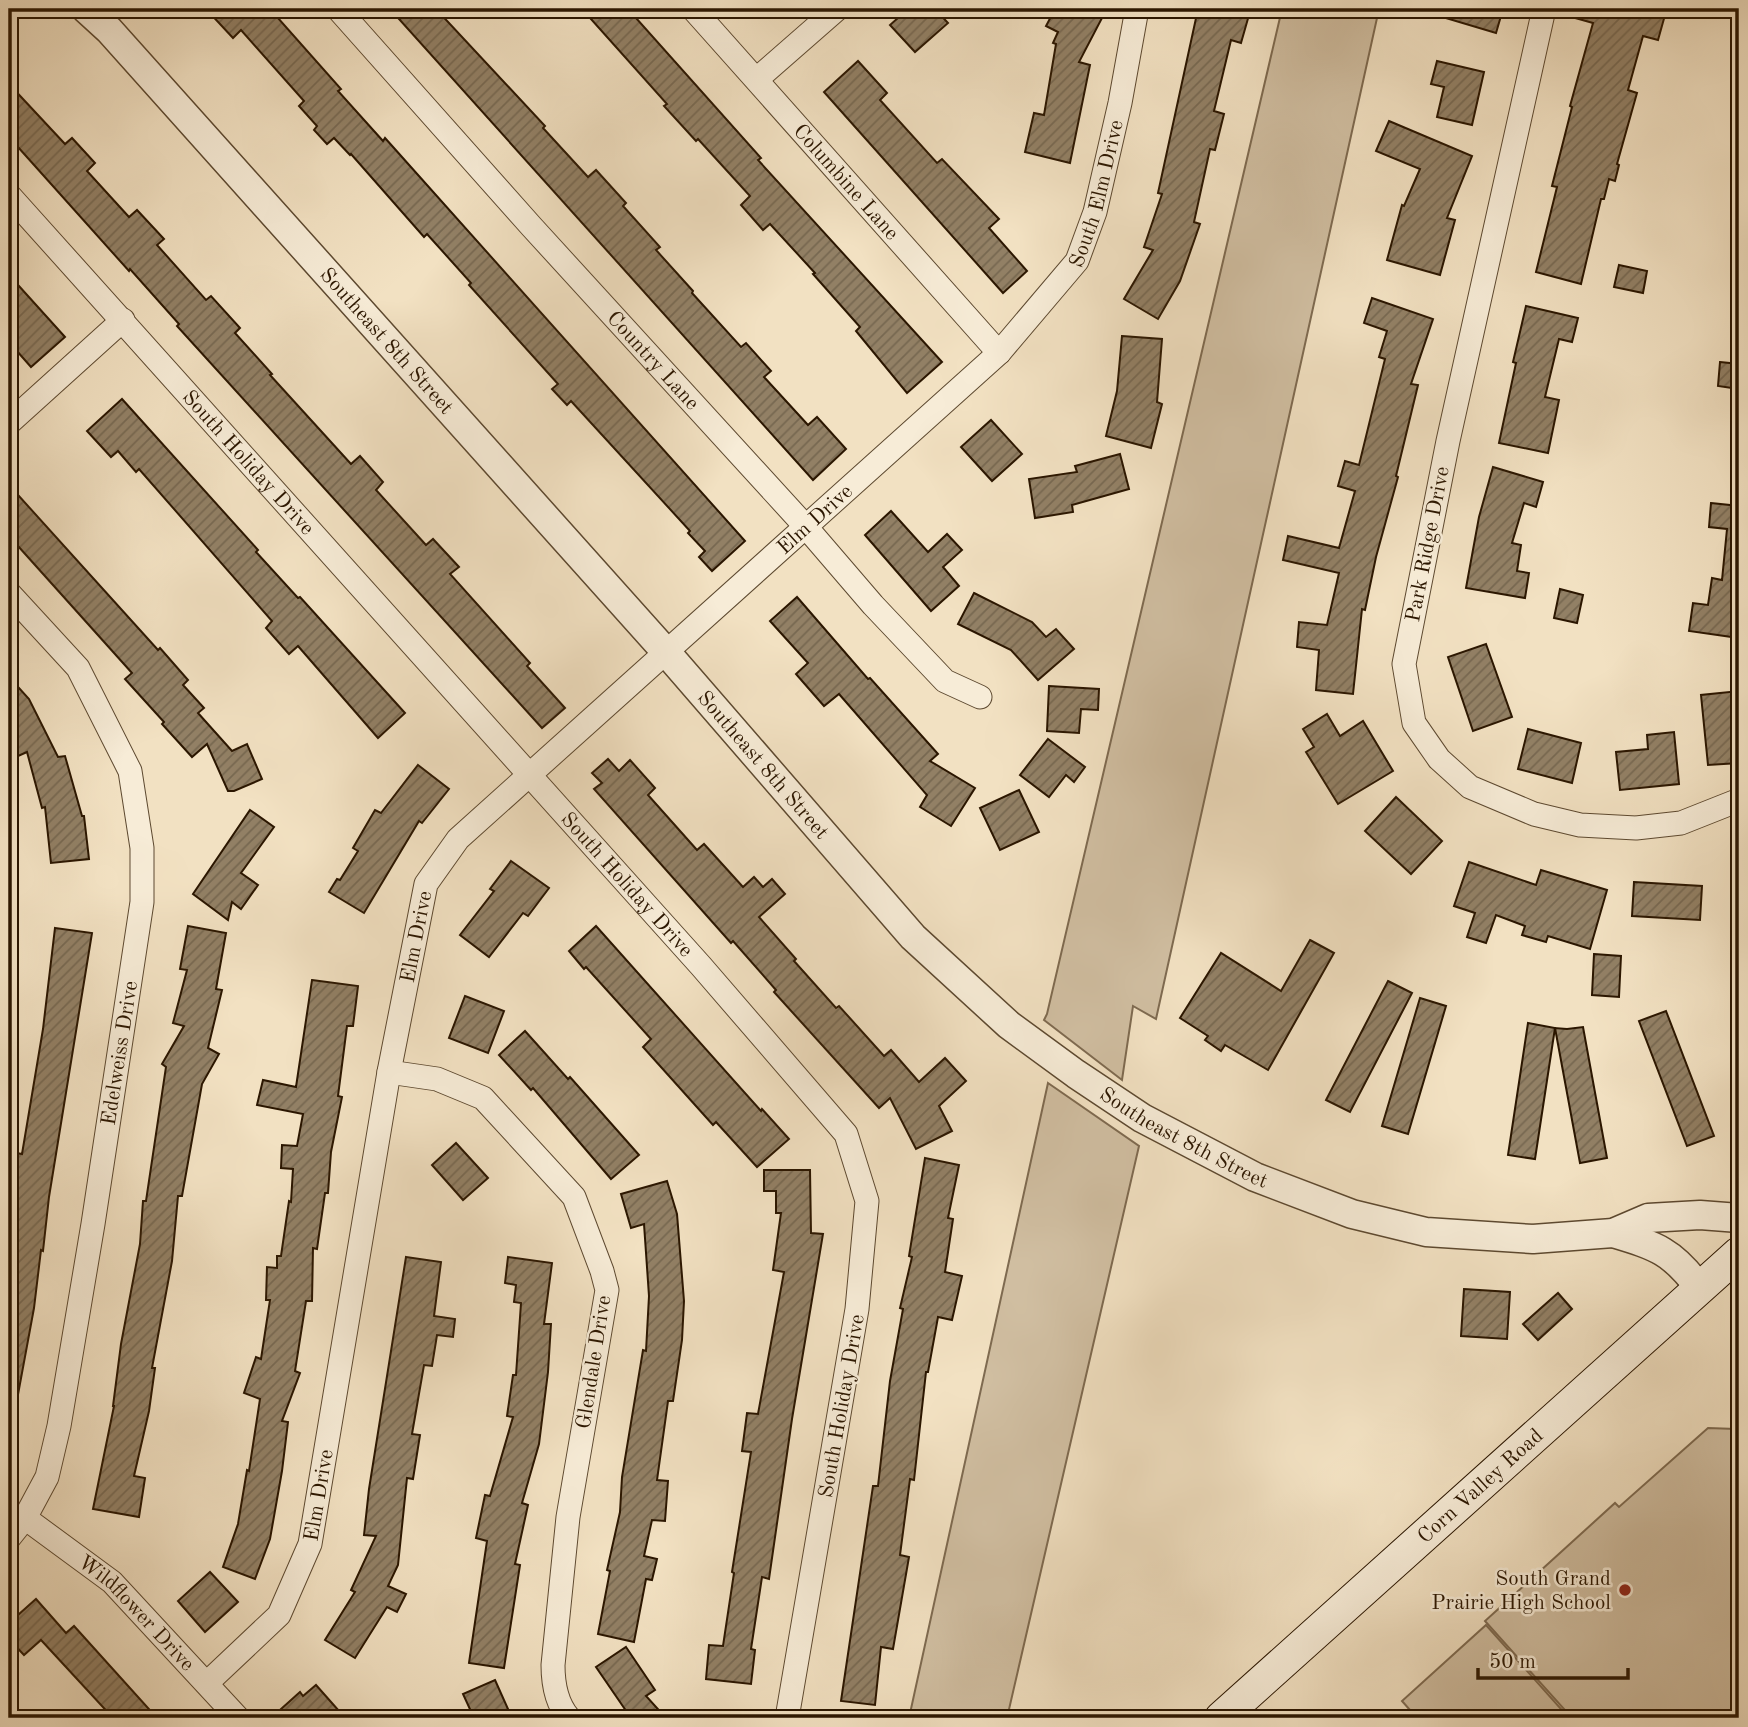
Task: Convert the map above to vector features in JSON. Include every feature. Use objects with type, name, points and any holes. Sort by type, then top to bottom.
[{"type":"main road","name":"Corn Valley Road","points":[[1221,1718],[1739,1254]]},
{"type":"street","name":"Southeast 8th Street","points":[[86,9],[109,30],[666,652],[913,937],[1009,1024],[1076,1074],[1142,1118],[1255,1177],[1352,1214],[1426,1232],[1533,1239],[1613,1233],[1648,1219],[1700,1215],[1739,1218]]},
{"type":"street","name":"Country Lane","points":[[338,9],[531,226],[806,527],[873,605],[945,681],[980,697]]},
{"type":"street","name":"Columbine Lane","points":[[693,9],[999,353]]},
{"type":"street","points":[[757,79],[837,9]]},
{"type":"street","name":"South Elm Drive","points":[[999,353],[1077,261],[1096,208],[1120,103],[1137,9]]},
{"type":"street","name":"Park Ridge Drive","points":[[1544,9],[1448,441],[1404,664],[1413,723],[1439,759],[1470,787],[1534,814],[1580,825],[1636,828],[1681,823],[1739,800]]},
{"type":"street","name":"South Holiday Drive","points":[[9,195],[692,956],[846,1134],[867,1201],[858,1310],[787,1718]]},
{"type":"street","points":[[9,423],[122,320]]},
{"type":"street","name":"Elm Drive","points":[[206,1683],[279,1615],[310,1544],[389,1072],[426,884],[458,839],[999,353]]},
{"type":"street","name":"Edelweiss Drive","points":[[9,593],[78,668],[130,771],[142,848],[142,902],[64,1399],[47,1477],[25,1518],[9,1538]]},
{"type":"street","name":"Glendale Drive","points":[[389,1072],[437,1079],[483,1098],[575,1197],[602,1271],[607,1290],[568,1517],[553,1665],[553,1686],[563,1712],[569,1718]]},
{"type":"street","name":"Southeast 8th Street","points":[[1613,1233],[1670,1254],[1687,1270],[1700,1289]]},
{"type":"street","name":"Wildflower Drive","points":[[25,1518],[112,1582],[238,1718]]},
{"type":"shaded area","points":[[1282,9],[1379,9],[1156,1019],[1133,1006],[1122,1080],[1044,1020]]},
{"type":"shaded area","points":[[1048,1083],[1139,1146],[1007,1718],[909,1718]]},
{"type":"shaded area","name":"South Grand Prairie High School","points":[[1708,1428],[1736,1429],[1739,1433],[1739,1718],[1572,1718],[1485,1621],[1615,1503],[1619,1507]]},
{"type":"shaded area","points":[[1486,1625],[1569,1718],[1417,1718],[1402,1701]]},
{"type":"building","points":[[206,9],[270,9],[341,89],[338,91],[383,141],[385,138],[745,541],[712,571],[699,557],[705,551],[688,533],[690,531],[571,401],[567,405],[552,389],[558,384],[427,234],[424,237],[334,138],[327,144],[314,130],[317,126],[299,106],[304,101],[241,30],[233,38]]},
{"type":"building","points":[[390,9],[436,9],[545,126],[543,128],[588,177],[596,170],[626,203],[623,206],[660,247],[656,250],[741,347],[746,343],[771,371],[764,377],[808,425],[817,417],[846,449],[813,480]]},
{"type":"building","points":[[582,9],[628,9],[761,158],[758,160],[942,362],[907,393],[856,331],[860,327],[813,274],[815,273],[770,224],[763,230],[741,205],[750,196],[664,106],[667,104]]},
{"type":"building","points":[[908,9],[935,9],[948,23],[915,52],[890,25]]},
{"type":"building","points":[[1055,9],[1084,9],[1102,18],[1079,62],[1090,65],[1070,163],[1025,152],[1034,113],[1044,115],[1056,44],[1053,43],[1058,32],[1046,26]]},
{"type":"building","points":[[1198,9],[1240,9],[1239,12],[1249,15],[1241,43],[1231,40],[1214,111],[1224,114],[1215,150],[1210,149],[1194,222],[1200,224],[1180,281],[1158,319],[1124,299],[1153,250],[1144,247],[1162,194],[1158,193]]},
{"type":"building","points":[[1429,9],[1503,9],[1496,33],[1429,13]]},
{"type":"building","points":[[1562,9],[1643,9],[1665,15],[1658,40],[1643,36],[1628,90],[1637,93],[1617,164],[1619,165],[1615,181],[1609,179],[1604,199],[1601,199],[1581,284],[1536,272],[1557,187],[1552,186],[1572,107],[1570,106],[1593,23],[1561,14]]},
{"type":"building","points":[[858,61],[887,93],[880,100],[937,163],[942,159],[999,219],[989,228],[1027,271],[1003,293],[824,92]]},
{"type":"building","points":[[1437,61],[1484,72],[1472,125],[1437,117],[1444,87],[1431,84]]},
{"type":"building","points":[[9,84],[65,144],[72,138],[95,163],[87,171],[129,217],[137,210],[164,239],[157,245],[206,300],[211,296],[240,328],[235,333],[272,374],[270,375],[351,464],[360,456],[383,482],[376,490],[426,545],[433,539],[459,567],[450,574],[530,663],[527,666],[565,708],[542,728],[9,137]]},
{"type":"building","points":[[1389,121],[1472,156],[1447,218],[1455,220],[1440,275],[1387,260],[1402,205],[1404,206],[1420,169],[1376,151]]},
{"type":"building","points":[[1619,265],[1647,271],[1643,293],[1614,287]]},
{"type":"building","points":[[9,275],[65,337],[31,367],[9,342]]},
{"type":"building","points":[[1372,298],[1433,319],[1411,384],[1418,385],[1396,476],[1398,477],[1365,610],[1362,609],[1353,694],[1316,690],[1319,650],[1297,647],[1299,622],[1327,625],[1339,573],[1283,560],[1288,536],[1339,548],[1355,491],[1338,486],[1345,461],[1359,465],[1385,359],[1379,357],[1387,331],[1364,323]]},
{"type":"building","points":[[1526,306],[1578,318],[1572,342],[1559,339],[1545,397],[1559,400],[1548,453],[1499,443]]},
{"type":"building","points":[[1122,336],[1162,339],[1157,402],[1162,404],[1151,448],[1106,436],[1117,391]]},
{"type":"building","points":[[1720,362],[1739,364],[1739,389],[1718,386]]},
{"type":"building","points":[[122,399],[258,550],[256,552],[405,713],[378,738],[298,646],[289,654],[266,628],[272,621],[139,469],[136,472],[118,451],[111,457],[87,431]]},
{"type":"building","points":[[991,420],[1022,454],[992,481],[961,447]]},
{"type":"building","points":[[1120,454],[1129,489],[1072,505],[1073,512],[1035,518],[1029,479],[1077,472],[1075,466]]},
{"type":"building","points":[[1493,467],[1543,482],[1536,507],[1524,503],[1512,543],[1521,545],[1517,571],[1529,573],[1525,598],[1466,588],[1479,517]]},
{"type":"building","points":[[9,485],[188,680],[183,685],[204,708],[198,713],[232,751],[247,744],[262,779],[228,791],[207,744],[192,757],[162,724],[164,722],[125,679],[132,673],[9,536]]},
{"type":"building","points":[[1711,503],[1739,506],[1739,638],[1689,631],[1693,603],[1708,605],[1712,578],[1722,580],[1727,529],[1709,527]]},
{"type":"building","points":[[891,511],[928,552],[947,534],[962,550],[943,567],[959,586],[931,611],[865,535]]},
{"type":"building","points":[[1560,589],[1583,595],[1577,623],[1554,618]]},
{"type":"building","points":[[974,593],[1032,622],[1046,637],[1056,629],[1074,649],[1038,680],[1011,650],[958,624]]},
{"type":"building","points":[[797,597],[938,754],[930,761],[975,788],[951,826],[920,807],[927,795],[839,694],[824,706],[796,674],[808,663],[770,621]]},
{"type":"building","points":[[1486,644],[1512,717],[1473,731],[1448,657]]},
{"type":"building","points":[[9,677],[29,699],[58,757],[65,756],[84,816],[89,859],[51,863],[45,807],[42,808],[27,752],[16,757],[9,742]]},
{"type":"building","points":[[1049,686],[1099,689],[1098,710],[1081,709],[1079,733],[1047,731]]},
{"type":"building","points":[[1739,691],[1739,763],[1708,765],[1701,695]]},
{"type":"building","points":[[1327,714],[1340,736],[1363,721],[1393,771],[1338,804],[1306,752],[1314,747],[1303,729]]},
{"type":"building","points":[[1528,729],[1581,743],[1572,783],[1518,769]]},
{"type":"building","points":[[1674,732],[1679,784],[1620,790],[1616,752],[1648,749],[1647,735]]},
{"type":"building","points":[[1048,739],[1085,767],[1074,782],[1066,775],[1049,797],[1020,775]]},
{"type":"building","points":[[608,759],[619,771],[630,760],[655,788],[648,795],[697,850],[704,844],[743,887],[754,877],[763,887],[772,879],[785,894],[759,917],[836,1008],[839,1006],[884,1056],[891,1050],[919,1082],[945,1058],[966,1081],[939,1106],[952,1131],[916,1149],[890,1098],[879,1108],[774,992],[776,990],[733,941],[731,943],[594,789],[602,783],[592,773]]},
{"type":"building","points":[[418,765],[449,789],[422,823],[419,821],[364,913],[329,892],[358,851],[353,848],[375,810],[381,813]]},
{"type":"building","points":[[1019,790],[1039,832],[1000,850],[980,808]]},
{"type":"building","points":[[1396,797],[1442,841],[1411,874],[1365,831]]},
{"type":"building","points":[[250,810],[274,827],[241,873],[258,885],[241,909],[232,902],[228,920],[193,894]]},
{"type":"building","points":[[511,861],[549,888],[528,916],[523,913],[489,957],[460,935],[494,891],[490,889]]},
{"type":"building","points":[[1469,862],[1536,885],[1541,870],[1607,890],[1590,949],[1548,936],[1546,942],[1522,935],[1525,926],[1496,915],[1486,943],[1467,937],[1475,913],[1454,906]]},
{"type":"building","points":[[1634,882],[1702,886],[1700,920],[1632,916]]},
{"type":"building","points":[[188,926],[226,933],[216,989],[222,990],[208,1048],[219,1054],[202,1084],[182,1196],[178,1196],[172,1261],[152,1368],[155,1368],[149,1411],[134,1476],[145,1478],[139,1517],[93,1509],[114,1406],[121,1344],[140,1244],[143,1201],[146,1201],[166,1067],[162,1064],[184,1026],[173,1023],[187,970],[180,969]]},
{"type":"building","points":[[596,926],[789,1139],[757,1167],[716,1122],[713,1125],[643,1047],[651,1039],[569,951]]},
{"type":"building","points":[[55,928],[92,933],[49,1197],[34,1308],[17,1400],[9,1399],[9,1221],[12,1191],[9,1190],[9,1164],[11,1152],[22,1154],[43,1029]]},
{"type":"building","points":[[1310,940],[1334,953],[1268,1070],[1225,1045],[1221,1051],[1205,1040],[1208,1036],[1180,1018],[1221,953],[1281,991]]},
{"type":"building","points":[[1594,954],[1621,956],[1619,997],[1592,995]]},
{"type":"building","points":[[312,980],[358,986],[353,1026],[347,1026],[338,1096],[342,1097],[331,1152],[328,1193],[325,1193],[317,1249],[313,1248],[312,1301],[306,1301],[295,1371],[300,1373],[282,1421],[288,1422],[282,1471],[270,1539],[255,1579],[223,1567],[238,1524],[260,1399],[244,1393],[256,1357],[261,1359],[270,1300],[266,1300],[267,1267],[277,1268],[277,1256],[281,1256],[289,1201],[291,1202],[293,1169],[281,1168],[282,1145],[297,1146],[303,1114],[257,1105],[263,1080],[296,1087]]},
{"type":"building","points":[[1388,981],[1412,993],[1350,1112],[1326,1100]]},
{"type":"building","points":[[465,996],[504,1011],[488,1053],[449,1038]]},
{"type":"building","points":[[1420,998],[1446,1006],[1408,1134],[1382,1126]]},
{"type":"building","points":[[1666,1011],[1714,1136],[1687,1146],[1639,1021]]},
{"type":"building","points":[[1528,1023],[1555,1028],[1535,1159],[1508,1155]]},
{"type":"building","points":[[1583,1027],[1607,1158],[1580,1163],[1555,1028]]},
{"type":"building","points":[[525,1031],[639,1155],[611,1179],[533,1088],[531,1090],[499,1055]]},
{"type":"building","points":[[456,1143],[488,1178],[463,1200],[432,1165]]},
{"type":"building","points":[[925,1158],[959,1165],[948,1218],[953,1219],[945,1272],[962,1276],[952,1320],[938,1317],[926,1372],[914,1480],[910,1479],[900,1555],[909,1557],[893,1649],[881,1647],[875,1705],[841,1701],[873,1486],[878,1486],[890,1381],[903,1309],[900,1308],[912,1257],[909,1256]]},
{"type":"building","points":[[764,1170],[810,1170],[811,1233],[823,1234],[769,1579],[762,1577],[751,1649],[755,1650],[751,1684],[706,1679],[709,1645],[723,1646],[751,1452],[742,1451],[747,1413],[758,1414],[784,1272],[773,1270],[781,1213],[776,1213],[776,1191],[764,1191]]},
{"type":"building","points":[[667,1181],[677,1214],[684,1301],[682,1340],[673,1401],[668,1401],[657,1480],[668,1481],[665,1521],[652,1520],[644,1556],[657,1559],[652,1580],[646,1579],[634,1642],[598,1634],[610,1571],[607,1570],[620,1512],[622,1477],[643,1350],[646,1351],[649,1296],[644,1224],[631,1228],[621,1194]]},
{"type":"building","points":[[406,1257],[441,1262],[434,1316],[455,1319],[453,1337],[437,1335],[432,1366],[424,1365],[412,1434],[420,1435],[413,1479],[407,1478],[398,1565],[388,1586],[406,1594],[397,1612],[387,1607],[355,1658],[325,1640],[355,1592],[351,1590],[376,1536],[364,1535]]},
{"type":"building","points":[[508,1257],[552,1263],[544,1324],[551,1324],[548,1372],[539,1444],[522,1503],[528,1505],[515,1564],[520,1565],[504,1668],[469,1663],[487,1541],[476,1538],[485,1495],[490,1496],[513,1417],[507,1416],[513,1375],[516,1375],[521,1303],[514,1302],[516,1285],[505,1283]]},
{"type":"building","points":[[1464,1289],[1510,1292],[1507,1339],[1461,1336]]},
{"type":"building","points":[[1558,1293],[1572,1309],[1538,1340],[1523,1324]]},
{"type":"building","points":[[210,1572],[238,1602],[205,1632],[178,1601]]},
{"type":"building","points":[[36,1599],[66,1633],[74,1626],[157,1718],[113,1718],[41,1640],[24,1655],[9,1639],[9,1623]]},
{"type":"building","points":[[626,1647],[655,1690],[646,1696],[666,1718],[631,1718],[596,1667]]},
{"type":"building","points":[[495,1680],[512,1718],[474,1718],[463,1694]]},
{"type":"building","points":[[316,1685],[339,1711],[331,1718],[271,1718],[300,1692],[303,1696]]},
{"type":"place","name":"South Grand Prairie High School","points":[[1625,1590]]}]
